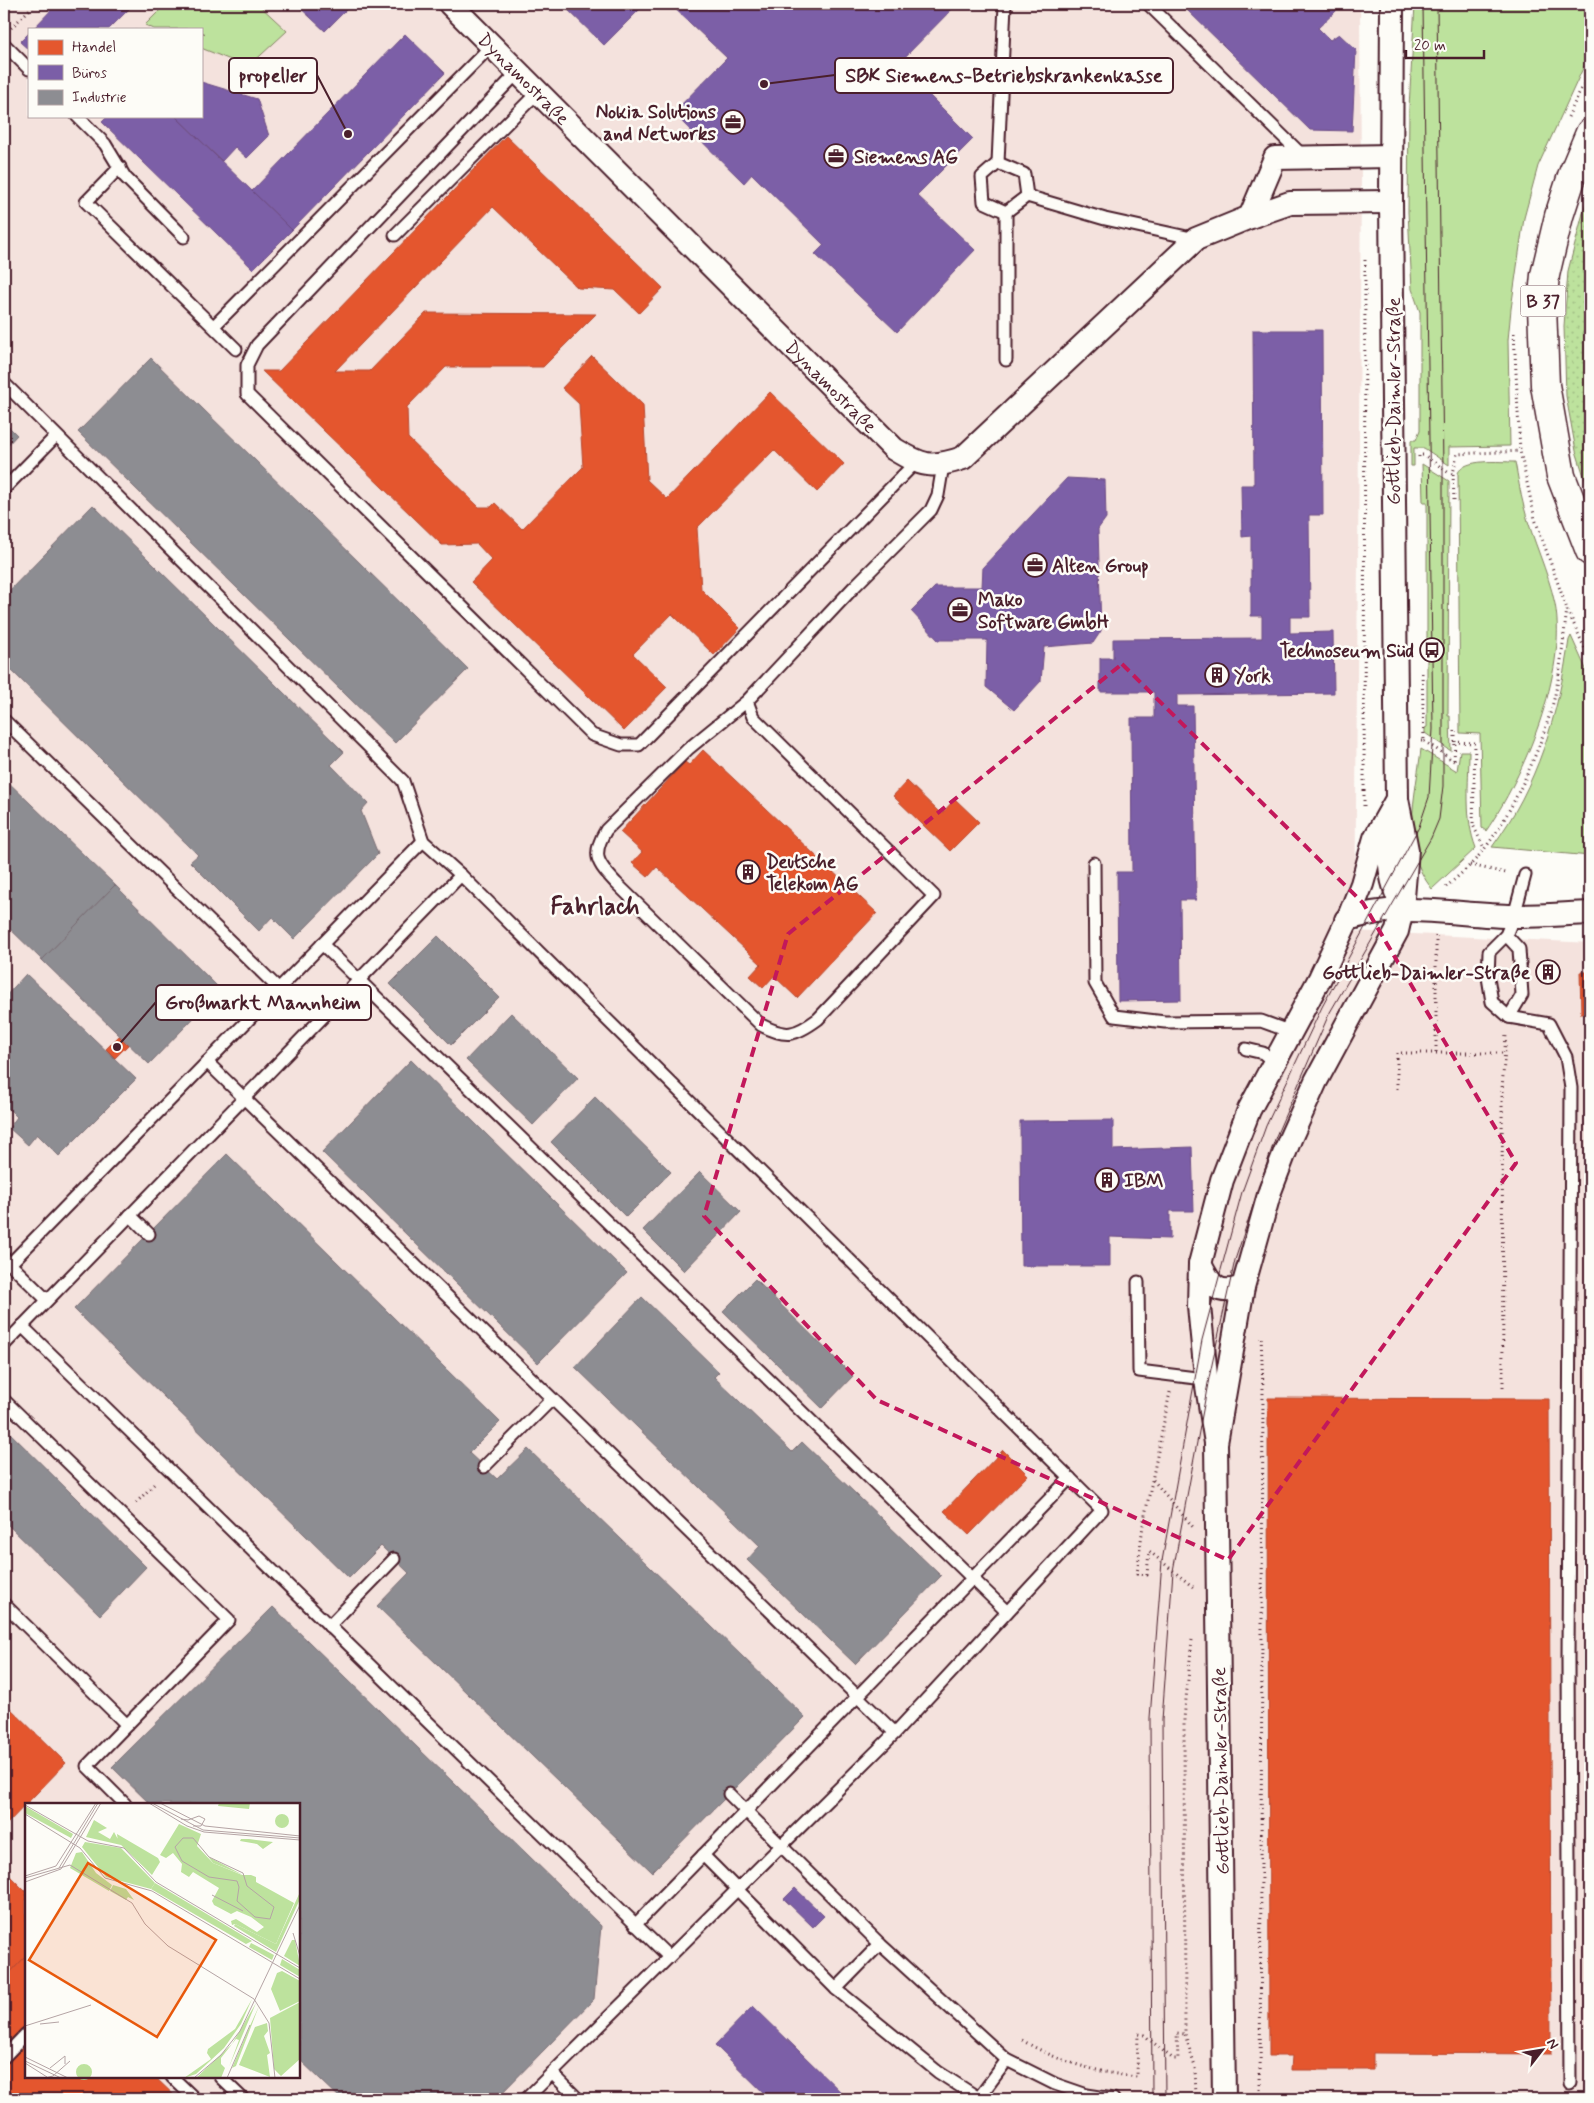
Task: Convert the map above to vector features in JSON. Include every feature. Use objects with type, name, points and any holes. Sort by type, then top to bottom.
[{"type":"main road","name":"B 37","points":[[1590,133],[1558,216],[1545,275],[1542,307],[1545,385],[1561,476],[1590,551]]},
{"type":"street","name":"Dynamostraße","points":[[450,4],[539,91],[894,449],[916,462],[943,465],[963,458],[1196,239],[1290,203],[1391,202]]},
{"type":"street","name":"Gottlieb-Daimler-Straße","points":[[1216,1443],[1243,1287],[1270,1191],[1290,1139],[1316,1081],[1397,931],[1402,909],[1407,850],[1398,799],[1391,202],[1392,4]]},
{"type":"street","points":[[1250,217],[1275,158],[1391,156]]},
{"type":"street","points":[[1267,176],[1268,184],[1290,203]]},
{"type":"street","name":"Gottlieb-Daimler-Straße","points":[[1224,2099],[1216,1443],[1206,1378],[1199,1306],[1200,1264],[1222,1180],[1250,1110],[1320,978],[1362,884],[1375,838],[1398,799]]},
{"type":"street","points":[[1346,920],[1373,911],[1402,909],[1437,912],[1510,926],[1590,913]]},
{"type":"street","points":[[1200,1264],[1208,1280],[1217,1288],[1228,1291],[1243,1287]]},
{"type":"lane","points":[[1004,4],[998,164],[982,177],[984,202],[1006,212]]},
{"type":"lane","points":[[1148,4],[1304,157]]},
{"type":"lane","points":[[4,44],[28,67]]},
{"type":"lane","points":[[214,326],[492,45]]},
{"type":"lane","points":[[519,71],[257,345],[247,364],[247,394],[592,735],[621,745],[639,745],[916,462]]},
{"type":"lane","points":[[395,235],[539,91]]},
{"type":"lane","points":[[79,118],[105,144],[125,177],[184,237]]},
{"type":"lane","points":[[998,164],[1024,174],[1026,196]]},
{"type":"lane","points":[[120,167],[86,202],[236,349]]},
{"type":"lane","points":[[1006,212],[1026,196]]},
{"type":"lane","points":[[1026,196],[1105,219],[1196,239]]},
{"type":"lane","points":[[1006,212],[1006,360]]},
{"type":"lane","points":[[4,384],[403,782],[423,841],[461,875],[1102,1510],[895,1734],[526,2099]]},
{"type":"lane","points":[[4,489],[56,436]]},
{"type":"lane","points":[[747,701],[752,717],[934,896],[818,1019],[803,1030],[790,1034],[777,1034],[761,1025],[616,883],[603,870],[597,858],[598,843],[606,830],[688,749],[747,701],[854,587],[931,510],[938,495],[943,465]]},
{"type":"lane","points":[[4,720],[279,989]]},
{"type":"lane","points":[[47,1300],[7,1261],[207,1062],[423,841]]},
{"type":"lane","points":[[1094,863],[1095,982],[1114,1016],[1165,1022],[1261,1021],[1291,1032]]},
{"type":"lane","points":[[4,1345],[461,875]]},
{"type":"lane","points":[[1524,875],[1510,926],[1489,952],[1488,977],[1492,1002],[1508,1017],[1549,1024],[1566,1057],[1570,1088],[1568,1650],[1570,2084]]},
{"type":"lane","points":[[1508,1017],[1522,995],[1519,949],[1510,926]]},
{"type":"lane","points":[[322,944],[1007,1612]]},
{"type":"lane","points":[[1246,1049],[1263,1053],[1275,1063]]},
{"type":"lane","points":[[207,1062],[895,1734]]},
{"type":"lane","points":[[130,1215],[149,1234]]},
{"type":"lane","points":[[1138,1282],[1139,1371],[1206,1378],[1229,1374]]},
{"type":"lane","points":[[22,1326],[669,1957]]},
{"type":"lane","points":[[484,1467],[552,1399]]},
{"type":"lane","points":[[4,1400],[229,1620],[87,1766],[124,1803]]},
{"type":"lane","points":[[635,1925],[1070,1478]]},
{"type":"lane","points":[[329,1626],[394,1559]]},
{"type":"lane","points":[[4,1604],[127,1725]]},
{"type":"lane","points":[[729,1794],[880,1944],[1007,2060],[1055,2084],[1087,2094],[1113,2099]]},
{"type":"lane","points":[[703,1855],[836,1989],[938,2072],[979,2099],[1007,2060]]},
{"type":"lane","points":[[836,1989],[880,1944]]},
{"type":"lane","points":[[4,2057],[25,2035]]},
{"type":"lane","points":[[552,2073],[578,2099]]},
{"type":"lane","points":[[173,2078],[195,2099]]},
{"type":"lane","points":[[223,2080],[243,2099]]},
{"type":"path","points":[[10,29],[35,4]]},
{"type":"path","points":[[202,36],[204,31]]},
{"type":"path","points":[[1364,808],[1365,252]]},
{"type":"path","points":[[1454,500],[1453,474],[1457,454],[1520,451]]},
{"type":"path","points":[[1419,455],[1424,455],[1453,474]]},
{"type":"path","points":[[1436,1052],[1437,912],[1441,891],[1470,865],[1484,848],[1507,814],[1529,770],[1553,704],[1562,656],[1567,608],[1590,660]]},
{"type":"path","points":[[1424,741],[1454,761],[1455,731]]},
{"type":"path","points":[[1455,742],[1475,743],[1473,825],[1484,848]]},
{"type":"path","points":[[1470,865],[1492,871],[1524,875]]},
{"type":"path","points":[[1503,1388],[1502,1089],[1503,1053],[1508,1017]]},
{"type":"path","points":[[1397,1090],[1397,1053],[1503,1053]]},
{"type":"path","points":[[1260,2099],[1263,1389],[1261,1333]]},
{"type":"path","points":[[1173,1376],[1143,1525],[1137,1574],[1147,1575],[1150,1551],[1197,1590],[1197,1581]]},
{"type":"path","points":[[123,1516],[168,1469]]},
{"type":"path","points":[[1152,1480],[1194,1528]]},
{"type":"path","points":[[1192,1640],[1184,1719],[1185,2034],[1195,2066],[1196,2099]]},
{"type":"path","points":[[1022,2040],[1041,2052],[1077,2066],[1108,2074],[1137,2077],[1138,2034],[1144,2035],[1172,2059],[1178,2059],[1177,2033],[1185,2034]]},
{"type":"highlighted area","points":[[1122,664],[1363,903],[1516,1163],[1228,1560],[877,1400],[704,1216],[788,934]]},
{"type":"shaded area","points":[[4,4],[1360,4],[1361,184],[1355,931],[1590,943],[1590,2099],[4,2099]]},
{"type":"green space","points":[[166,4],[258,4],[287,31],[248,67],[202,48],[202,28],[152,28],[145,25]]},
{"type":"green space","points":[[1415,4],[1590,4],[1590,53],[1538,166],[1524,218],[1508,340],[1510,446],[1449,447],[1449,465],[1424,448],[1414,448],[1414,466],[1411,466],[1411,440],[1416,440],[1420,430],[1420,312],[1412,289],[1408,212],[1409,107]]},
{"type":"green space","points":[[1590,186],[1590,495],[1576,451],[1566,396],[1564,326],[1568,271]]},
{"type":"green space","points":[[1515,462],[1527,519],[1555,604],[1557,631],[1555,660],[1540,722],[1528,753],[1515,782],[1486,831],[1482,828],[1480,734],[1460,733],[1458,473],[1467,465],[1475,463]]},
{"type":"green space","points":[[1422,464],[1449,481],[1448,716],[1450,716],[1451,751],[1425,733],[1425,728],[1427,727],[1427,502],[1423,502]]},
{"type":"green space","points":[[1571,636],[1590,678],[1590,856],[1492,847],[1522,799],[1544,748],[1559,695]]},
{"type":"green space","points":[[1421,749],[1457,771],[1460,751],[1469,751],[1469,812],[1472,836],[1476,848],[1432,889],[1422,873],[1413,839],[1412,821]]},
{"type":"building: Handel","points":[[506,136],[663,288],[639,313],[615,290],[578,288],[493,207],[335,371],[370,371],[426,313],[596,314],[543,367],[446,367],[407,407],[408,438],[479,507],[491,507],[495,503],[522,529],[583,467],[579,404],[562,388],[592,356],[643,405],[647,480],[667,499],[770,392],[844,464],[817,492],[774,450],[697,528],[701,589],[740,628],[714,655],[672,614],[633,654],[667,687],[624,731],[471,582],[492,560],[477,544],[442,545],[262,371],[279,371]]},
{"type":"building: Handel","name":"Deutsche Telekom AG","points":[[703,750],[877,913],[797,998],[774,976],[763,988],[750,976],[761,964],[657,867],[648,877],[632,863],[642,852],[620,832],[685,762],[689,765]]},
{"type":"building: Handel","points":[[907,781],[941,814],[955,799],[979,822],[950,851],[893,796]]},
{"type":"building: Handel","name":"Gottlieb-Daimler-Straße","points":[[1558,964],[1558,979],[1539,980],[1538,965]]},
{"type":"building: Handel","points":[[1580,972],[1590,972],[1590,1014],[1581,1014]]},
{"type":"building: Handel","points":[[119,1036],[128,1045],[115,1058],[106,1049]]},
{"type":"building: Handel","points":[[1268,1398],[1549,1399],[1551,2054],[1373,2053],[1373,2070],[1291,2070],[1292,2056],[1269,2056]]},
{"type":"building: Handel","points":[[1003,1450],[1028,1475],[969,1535],[944,1511]]},
{"type":"building: Handel","points":[[4,1702],[66,1763],[27,1803],[25,1803],[25,1805],[4,1827]]},
{"type":"building: Handel","points":[[4,1870],[25,1891],[25,1957],[4,1979]]},
{"type":"building: Handel","points":[[25,1957],[25,2078],[156,2078],[178,2099],[4,2099],[4,1979]]},
{"type":"building: Büros","points":[[57,4],[134,4],[110,28],[34,28]]},
{"type":"building: Büros","points":[[296,4],[352,4],[325,31]]},
{"type":"building: Büros","points":[[562,4],[645,4],[604,45]]},
{"type":"building: Büros","name":"Siemens AG","points":[[670,4],[957,4],[898,64],[973,139],[917,195],[975,250],[897,332],[815,254],[824,245],[752,174],[744,183],[673,113],[727,58]]},
{"type":"building: Büros","points":[[1184,4],[1336,4],[1336,11],[1318,28],[1330,40],[1339,34],[1356,50],[1352,131],[1310,130],[1184,7]]},
{"type":"building: Büros","points":[[28,34],[28,49],[20,42]]},
{"type":"building: Büros","points":[[405,34],[445,73],[292,230],[252,191]]},
{"type":"building: Büros","points":[[202,82],[257,99],[269,136],[247,158],[235,147],[222,161],[177,118],[202,118]]},
{"type":"building: Büros","points":[[106,118],[177,118],[292,230],[253,269],[102,122]]},
{"type":"building: Büros","name":"York","points":[[1253,330],[1322,330],[1323,515],[1309,515],[1310,617],[1290,617],[1290,633],[1333,632],[1334,693],[1177,695],[1177,706],[1193,706],[1196,900],[1180,900],[1181,1000],[1118,1001],[1117,872],[1132,872],[1131,718],[1154,718],[1154,692],[1100,692],[1100,658],[1113,658],[1113,639],[1262,638],[1262,616],[1251,616],[1251,536],[1242,537],[1241,485],[1254,485]]},
{"type":"building: Büros","points":[[1067,478],[1105,480],[1106,518],[1098,529],[1101,631],[1093,643],[1044,647],[1041,681],[1014,710],[986,687],[987,640],[938,640],[911,611],[935,587],[982,587],[983,567]]},
{"type":"building: Büros","name":"IBM","points":[[1113,1120],[1113,1150],[1192,1147],[1194,1211],[1170,1211],[1170,1239],[1110,1237],[1110,1266],[1021,1266],[1020,1121]]},
{"type":"building: Büros","points":[[795,1888],[824,1916],[813,1927],[784,1899]]},
{"type":"building: Büros","points":[[753,2006],[848,2099],[770,2099],[715,2045]]},
{"type":"building: Industrie","points":[[151,358],[468,669],[395,743],[78,432]]},
{"type":"building: Industrie","points":[[4,422],[17,435],[4,449]]},
{"type":"building: Industrie","points":[[93,505],[344,752],[331,765],[368,803],[361,811],[378,854],[294,939],[272,917],[259,931],[190,862],[198,855],[4,663],[4,596]]},
{"type":"building: Industrie","points":[[4,778],[115,885],[42,960],[4,923]]},
{"type":"building: Industrie","points":[[115,885],[221,990],[149,1064],[42,960]]},
{"type":"building: Industrie","points":[[438,936],[499,997],[451,1045],[390,984]]},
{"type":"building: Industrie","points":[[26,974],[136,1079],[59,1156],[37,1134],[28,1145],[9,1128],[17,1117],[4,1104],[4,998]]},
{"type":"building: Industrie","points":[[511,1013],[578,1078],[533,1125],[466,1060]]},
{"type":"building: Industrie","points":[[411,1060],[627,1273],[538,1363],[322,1152]]},
{"type":"building: Industrie","points":[[595,1097],[671,1172],[626,1217],[551,1142]]},
{"type":"building: Industrie","points":[[227,1154],[500,1422],[469,1453],[497,1479],[528,1449],[805,1717],[652,1872],[377,1606],[409,1573],[381,1546],[349,1578],[74,1309]]},
{"type":"building: Industrie","points":[[700,1172],[741,1212],[684,1271],[643,1230]]},
{"type":"building: Industrie","points":[[755,1279],[853,1376],[822,1408],[723,1311]]},
{"type":"building: Industrie","points":[[642,1297],[719,1372],[714,1377],[792,1452],[802,1442],[941,1576],[855,1664],[747,1560],[760,1546],[575,1367]]},
{"type":"building: Industrie","points":[[4,1427],[146,1567],[100,1615],[4,1521]]},
{"type":"building: Industrie","points":[[273,1607],[601,1926],[594,1999],[496,2099],[341,2099],[300,2060],[300,1803],[149,1803],[112,1767]]},
{"type":"tram line","points":[[1152,2099],[1150,1718],[1162,1561],[1202,1340],[1242,1192],[1266,1126],[1322,1007],[1419,827],[1429,797],[1433,729],[1423,4]]},
{"type":"tram line","points":[[1165,2099],[1162,1720],[1173,1571],[1209,1378],[1235,1260],[1276,1136],[1329,1014],[1431,838],[1439,819],[1443,786],[1443,469],[1437,4]]},
{"type":"place","name":"SBK Siemens-Betriebskrankenkasse","points":[[764,84]]},
{"type":"place","name":"Nokia Solutions and Networks","points":[[733,122]]},
{"type":"place","name":"propeller","points":[[348,134]]},
{"type":"place","name":"Siemens AG","points":[[836,156]]},
{"type":"place","name":"Alten Group","points":[[1035,565]]},
{"type":"place","name":"Mako Software GmbH","points":[[960,610]]},
{"type":"place","name":"Technoseum Süd","points":[[1432,650]]},
{"type":"place","name":"York","points":[[1217,675]]},
{"type":"place","name":"Deutsche Telekom AG","points":[[748,872]]},
{"type":"place","name":"Gottlieb-Daimler-Straße","points":[[1548,972]]},
{"type":"place","name":"Großmarkt Mannheim","points":[[117,1047]]},
{"type":"place","name":"IBM","points":[[1107,1180]]},
{"type":"district","name":"Fahrlach","points":[[595,906]]}]
